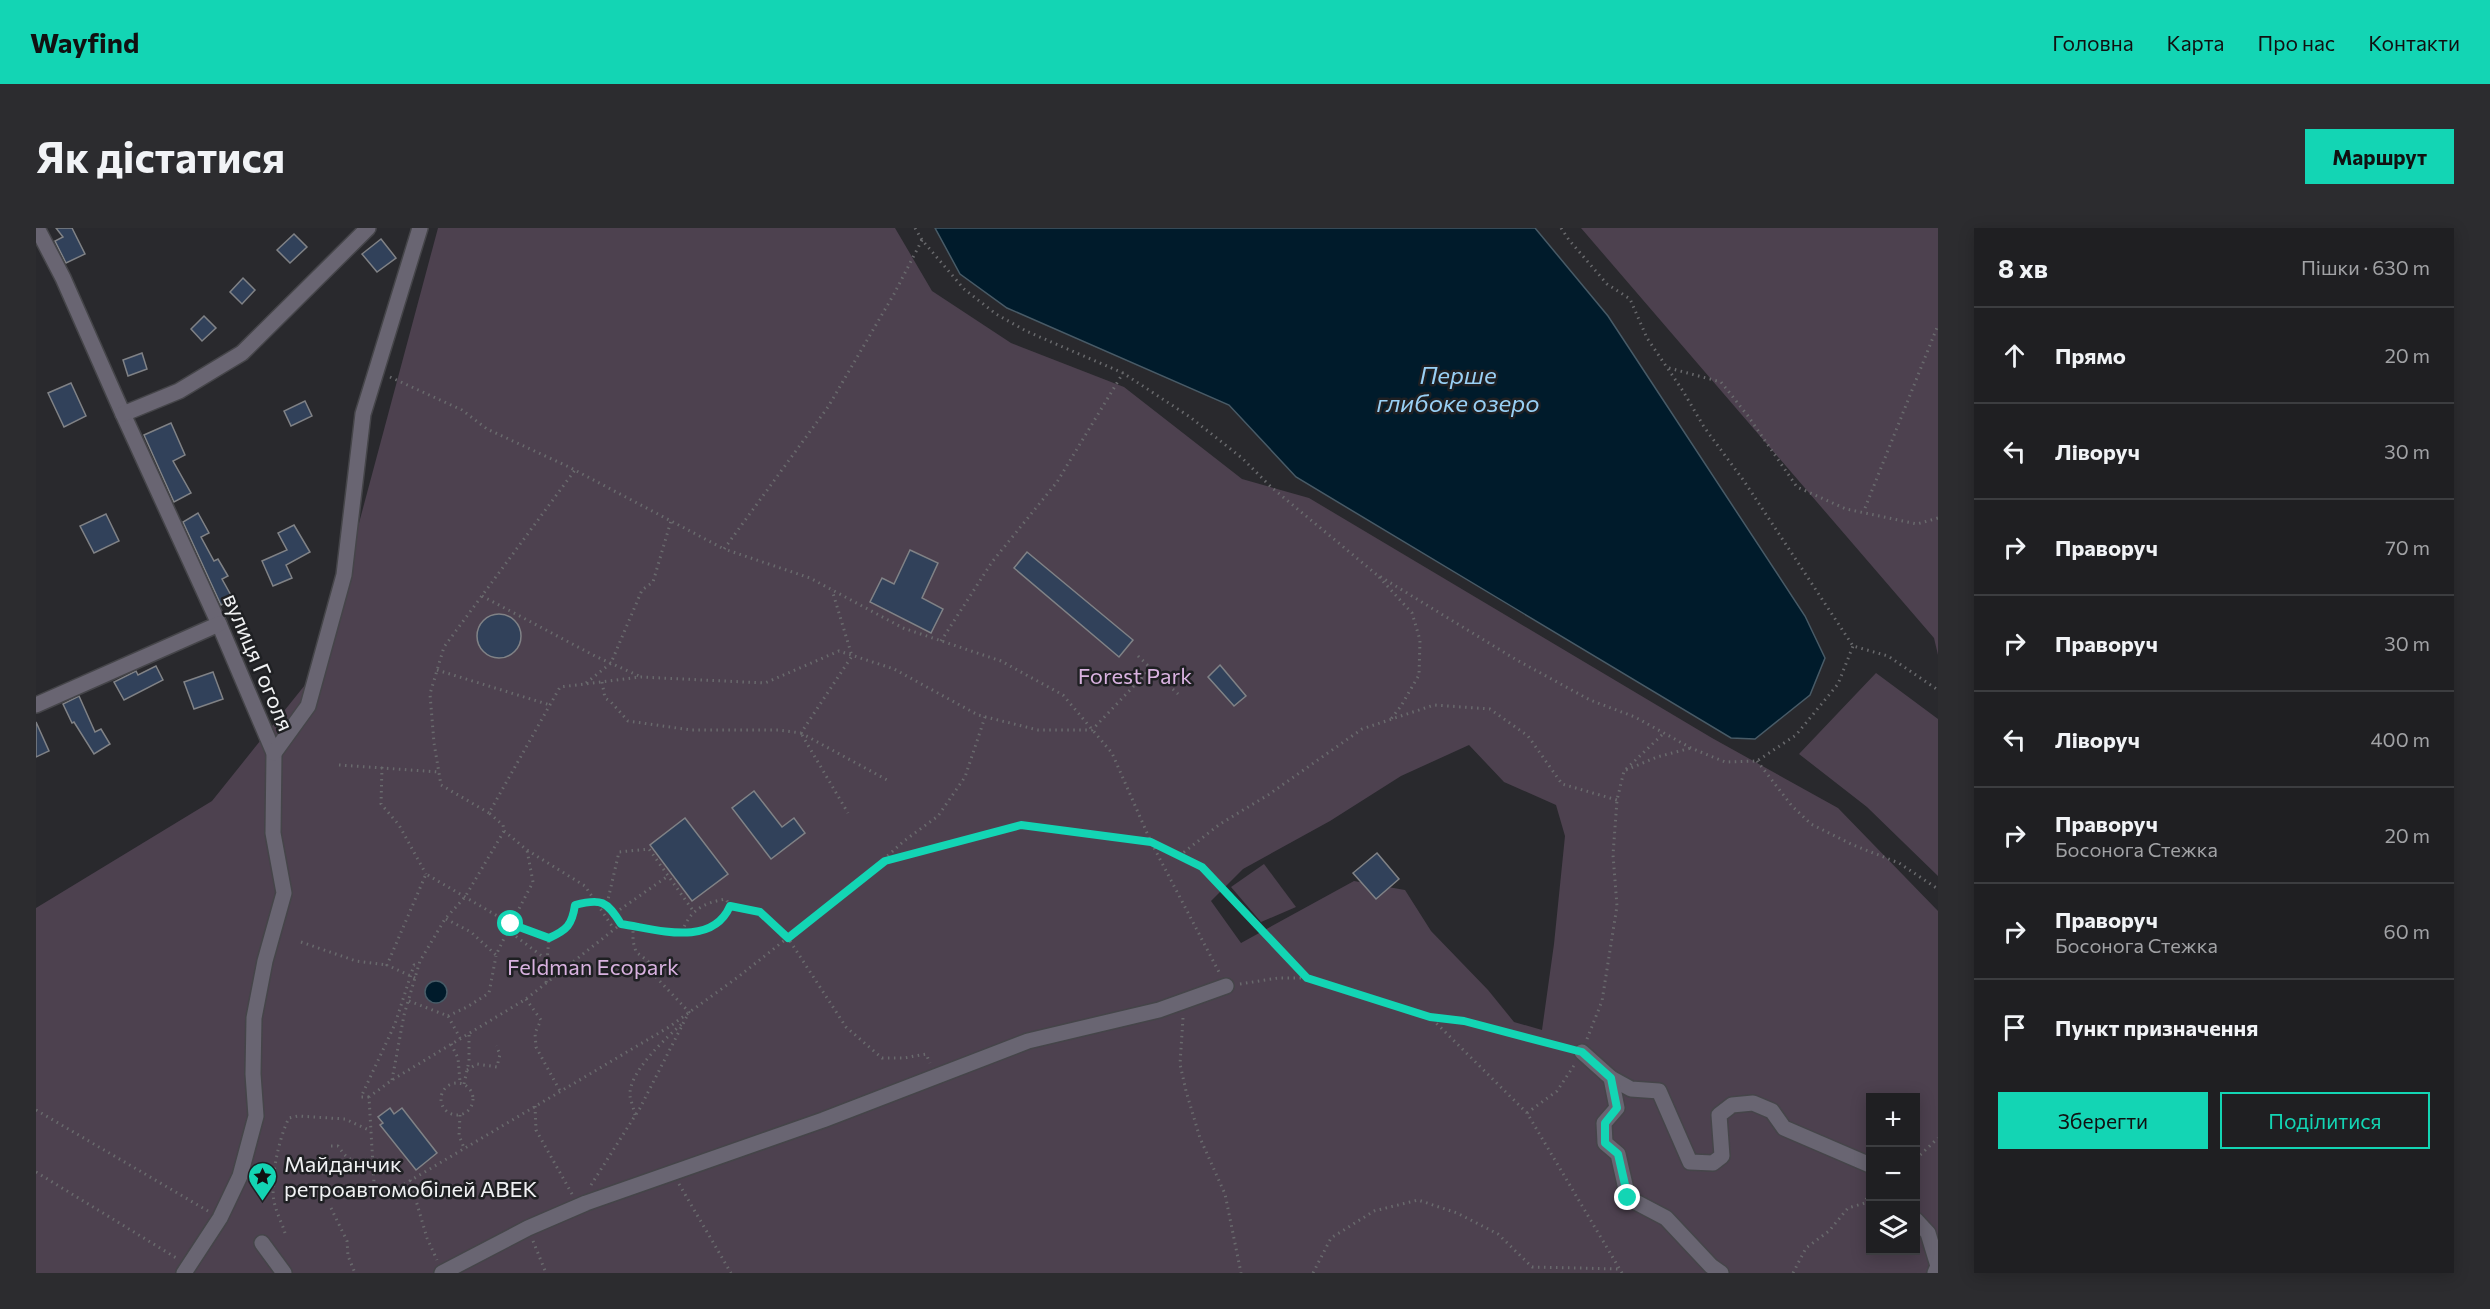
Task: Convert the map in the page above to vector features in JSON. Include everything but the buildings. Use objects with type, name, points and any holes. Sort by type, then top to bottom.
[{"type":"street","name":"вулиця Гоголя","points":[[37,228],[63,278],[219,624],[274,753],[273,833],[284,892],[264,961],[254,1018],[253,1074],[256,1116],[240,1176],[220,1218],[187,1270]]},
{"type":"street","points":[[123,414],[179,391],[243,353],[368,228]]},
{"type":"street","points":[[274,753],[308,706],[344,575],[363,414],[420,228]]},
{"type":"street","points":[[36,705],[219,624]]},
{"type":"street","points":[[443,1273],[528,1228],[579,1206],[823,1120],[1028,1041],[1159,1010],[1226,986]]},
{"type":"street","points":[[1582,1052],[1611,1078],[1631,1089],[1659,1091],[1690,1162],[1713,1163],[1722,1156],[1719,1115],[1732,1105],[1753,1103],[1772,1111],[1784,1128],[1866,1163]]},
{"type":"street","points":[[1611,1078],[1617,1108],[1605,1123],[1605,1143],[1618,1154],[1628,1198],[1666,1218],[1711,1266],[1721,1273]]},
{"type":"street","points":[[1920,1224],[1928,1233],[1938,1266],[1935,1273]]},
{"type":"street","points":[[262,1243],[284,1273]]},
{"type":"path","points":[[915,228],[922,240],[964,289],[996,314],[1026,332],[1123,373],[1190,417],[1242,458],[1271,487],[1376,574],[1412,613],[1420,640],[1419,675],[1390,720]]},
{"type":"path","points":[[1561,228],[1606,284],[1630,299],[1647,338],[1704,427],[1744,481],[1853,646],[1888,656],[1938,690]]},
{"type":"path","points":[[724,549],[828,407],[894,294],[922,240]]},
{"type":"path","points":[[1865,508],[1938,325]]},
{"type":"path","points":[[1667,368],[1721,382],[1748,416],[1797,487],[1846,509],[1917,524],[1938,518]]},
{"type":"path","points":[[378,371],[462,410],[487,429],[575,470],[724,549],[810,578],[903,628],[1001,661],[1064,695],[1112,753],[1151,842],[1226,986],[1278,978],[1307,978],[1430,1017],[1464,1021],[1582,1052]]},
{"type":"path","points":[[941,642],[992,561],[1057,482],[1123,373]]},
{"type":"path","points":[[575,470],[444,647],[430,694],[441,785],[489,813],[503,825],[504,831],[465,897],[445,919],[419,965],[362,1097],[369,1096],[526,999],[621,924],[690,933],[709,930],[725,917],[730,906]]},
{"type":"path","points":[[585,684],[611,663],[642,590],[653,582],[670,521]]},
{"type":"path","points":[[1376,574],[1524,664],[1590,700],[1635,717],[1691,748],[1725,762],[1757,761],[1796,735],[1838,684],[1853,646]]},
{"type":"path","points":[[832,590],[852,656]]},
{"type":"path","points":[[482,596],[641,677]]},
{"type":"path","points":[[489,813],[560,687],[641,677],[765,683],[839,651],[894,669],[978,715],[1038,729],[1092,730],[1151,668]]},
{"type":"path","points":[[801,733],[852,656]]},
{"type":"path","points":[[1138,656],[1178,694]]},
{"type":"path","points":[[437,670],[550,705]]},
{"type":"path","points":[[602,682],[605,698],[628,721],[691,730],[778,730],[801,733],[889,782]]},
{"type":"path","points":[[1179,856],[1220,824],[1268,795],[1362,729],[1434,705],[1490,709],[1528,736],[1562,784],[1617,800]]},
{"type":"path","points":[[868,875],[904,841],[938,816],[965,777],[985,717]]},
{"type":"path","points":[[801,733],[848,813]]},
{"type":"path","points":[[1527,1113],[1557,1091],[1582,1052],[1602,1001],[1617,906],[1613,855],[1617,800],[1624,771],[1664,733]]},
{"type":"path","points":[[1624,771],[1657,757],[1691,748]]},
{"type":"path","points":[[1757,761],[1792,806],[1811,824],[1853,845],[1899,863],[1938,889]]},
{"type":"path","points":[[339,765],[439,772]]},
{"type":"path","points":[[382,767],[381,804],[399,825],[426,874],[511,924],[549,938],[562,933],[573,920],[575,905],[594,900],[607,904],[621,924]]},
{"type":"path","points":[[369,1096],[374,1183],[386,1189],[396,1189],[669,1027],[788,938],[885,861],[1021,825],[1151,842],[1202,867],[1307,978]]},
{"type":"path","points":[[504,831],[527,850],[585,886],[614,929]]},
{"type":"path","points":[[607,904],[619,852],[649,849],[694,912]]},
{"type":"path","points":[[448,1016],[489,993],[496,955],[533,882],[527,850]]},
{"type":"path","points":[[387,965],[426,874]]},
{"type":"path","points":[[615,913],[668,876]]},
{"type":"path","points":[[682,932],[687,919],[699,907],[714,901],[726,899],[730,906],[760,912],[788,938],[846,1027],[882,1058],[904,1058],[926,1054],[935,1077]]},
{"type":"path","points":[[445,919],[471,932],[496,955]]},
{"type":"path","points":[[511,924],[514,935],[546,960],[564,968]]},
{"type":"path","points":[[633,925],[636,952],[648,961],[653,974],[689,1012]]},
{"type":"path","points":[[546,983],[549,938]]},
{"type":"path","points":[[301,942],[356,961],[387,965],[413,977]]},
{"type":"path","points":[[392,1080],[413,977]]},
{"type":"path","points":[[404,999],[448,1016],[460,1038]]},
{"type":"path","points":[[526,999],[541,1020],[535,1033],[536,1047],[560,1091]]},
{"type":"path","points":[[1186,1001],[1180,1064],[1200,1138],[1225,1194],[1241,1273]]},
{"type":"path","points":[[579,1206],[635,1114],[689,1012]]},
{"type":"path","points":[[1430,1017],[1527,1113],[1621,1271]]},
{"type":"path","points":[[635,1114],[630,1094],[638,1073],[655,1047],[684,1022]]},
{"type":"path","points":[[393,1029],[401,1031]]},
{"type":"path","points":[[462,1084],[467,1070],[469,1033]]},
{"type":"path","points":[[451,1044],[458,1058],[462,1084]]},
{"type":"path","points":[[467,1070],[477,1064],[486,1063],[497,1067],[500,1054],[496,1046]]},
{"type":"path","points":[[455,1083],[462,1084],[471,1091],[473,1101],[469,1111],[460,1116],[447,1113],[440,1101],[446,1087],[455,1083]]},
{"type":"path","points":[[535,1106],[536,1130],[579,1206]]},
{"type":"path","points":[[36,1110],[220,1218]]},
{"type":"path","points":[[285,1233],[274,1200],[275,1163],[282,1131],[289,1118],[298,1116],[345,1119],[371,1131]]},
{"type":"path","points":[[460,1116],[459,1135],[464,1149]]},
{"type":"path","points":[[1920,1155],[1938,1138]]},
{"type":"path","points":[[331,1146],[338,1146],[353,1162],[373,1160]]},
{"type":"path","points":[[36,1172],[187,1270]]},
{"type":"path","points":[[673,1173],[731,1273]]},
{"type":"path","points":[[410,1180],[427,1238],[443,1273]]},
{"type":"path","points":[[1313,1273],[1330,1238],[1374,1211],[1418,1200],[1457,1213],[1498,1234],[1532,1267],[1621,1271]]},
{"type":"path","points":[[1793,1273],[1806,1248],[1828,1231],[1848,1208],[1865,1203],[1866,1200]]},
{"type":"path","points":[[331,1208],[347,1241],[348,1256],[355,1273]]},
{"type":"path","points":[[528,1228],[546,1273]]},
{"type":"green space","name":"Forest Park","points":[[438,228],[895,228],[932,291],[1011,343],[1124,387],[1242,479],[1309,498],[1712,738],[1838,808],[1938,911],[1938,1273],[36,1273],[36,908],[212,801],[321,665]],"holes":[[[1469,745],[1504,782],[1556,805],[1565,836],[1542,1030],[1514,1022],[1488,990],[1431,931],[1405,890],[1354,881],[1241,943],[1211,901],[1243,869],[1330,821],[1401,776]]]},
{"type":"green space","points":[[1581,228],[1938,228],[1938,655],[1934,638]]},
{"type":"green space","points":[[1876,673],[1938,719],[1938,876],[1867,807],[1799,754]]},
{"type":"green space","points":[[1264,864],[1296,907],[1261,922],[1231,887]]},
{"type":"water","name":"Перше глибоке озеро","points":[[935,228],[1535,228],[1608,316],[1805,616],[1825,658],[1810,695],[1755,739],[1731,738],[1296,477],[1229,405],[1007,308],[960,274]]},
{"type":"water","points":[[436,981],[444,984],[447,992],[444,1000],[436,1003],[428,1000],[425,992],[428,984]]},
{"type":"place","name":"Майданчик ретроавтомобілей АВЕК","points":[[263,1202]]},
{"type":"route","points":[[511,924],[549,938],[562,933],[573,920],[575,905],[594,900],[607,904],[621,924],[690,933],[709,930],[725,917],[730,906],[760,912],[788,938],[885,861],[1021,825],[1151,842],[1202,867],[1307,978],[1430,1017],[1464,1021],[1582,1052],[1611,1078],[1617,1108],[1605,1123],[1605,1143],[1618,1154],[1628,1198]]},
{"type":"park label","name":"Feldman Ecopark","points":[[593,966]]}]
